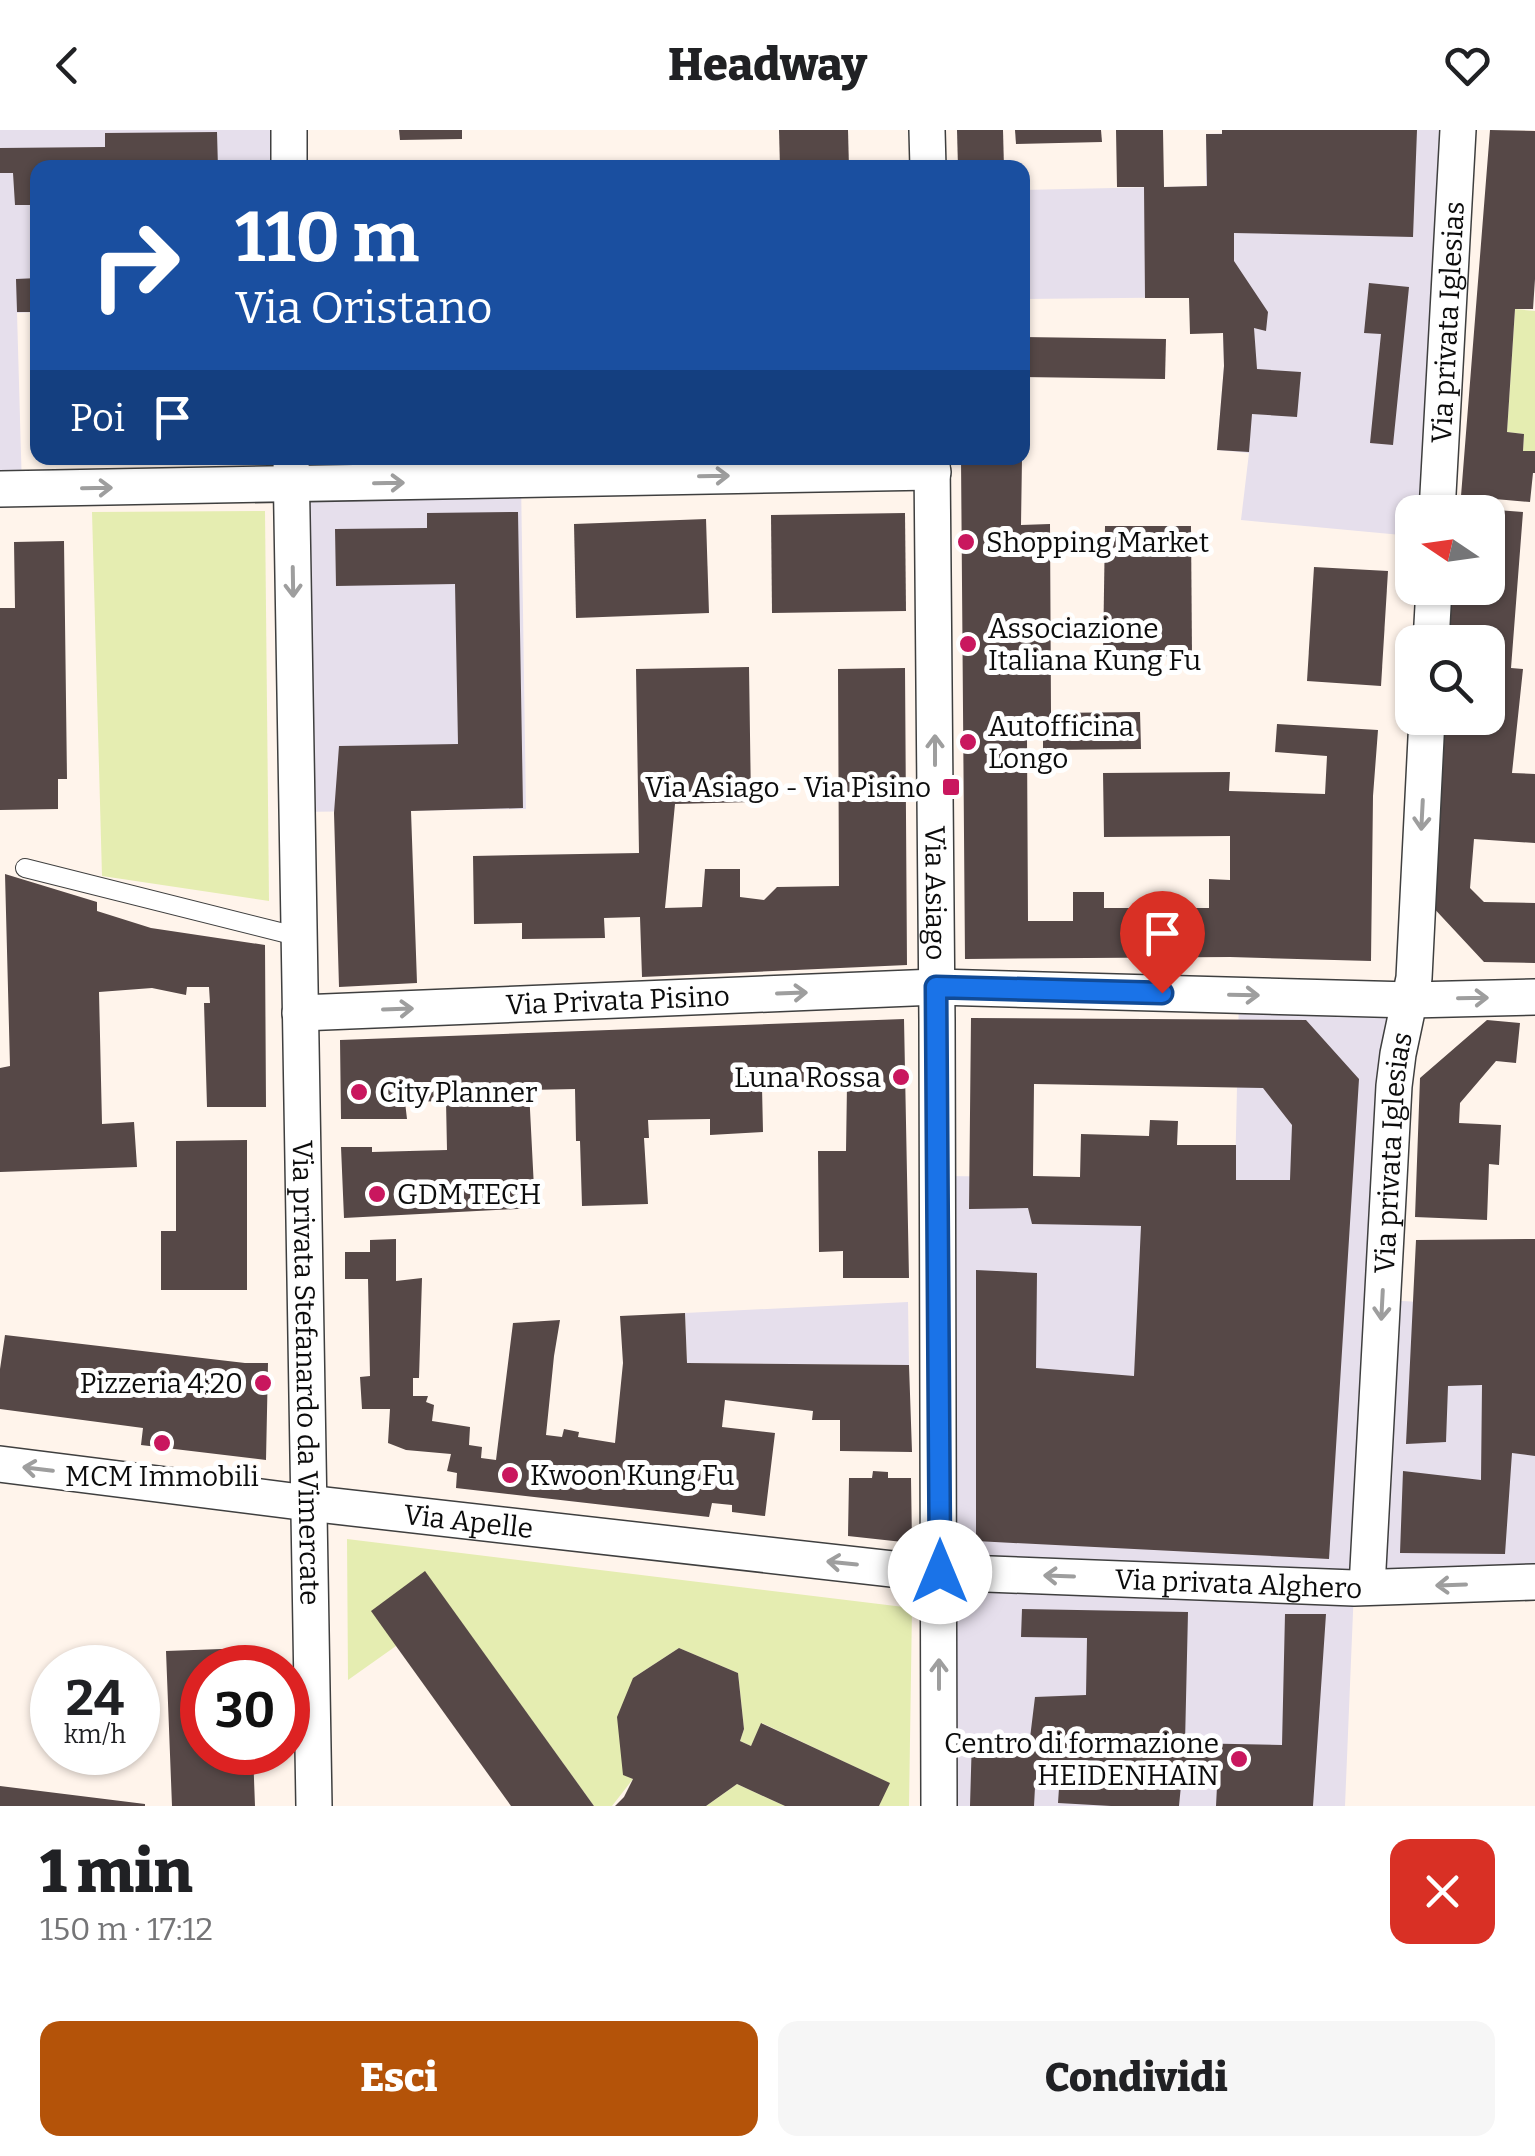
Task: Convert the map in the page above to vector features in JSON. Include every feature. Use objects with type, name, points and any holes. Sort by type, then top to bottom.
[{"type":"street","points":[[289,130],[289,160]]},
{"type":"street","points":[[927,130],[928,160]]},
{"type":"street","name":"Via privata Iglesias","points":[[1439,495],[1458,130]]},
{"type":"street","points":[[0,489],[291,471],[932,465]]},
{"type":"street","name":"Via Asiago","points":[[932,465],[939,1806]]},
{"type":"street","name":"Via privata Stefanardo da Vimercate","points":[[291,471],[314,1806]]},
{"type":"street","name":"Via privata Iglesias","points":[[1367,1588],[1394,1086],[1414,978],[1426,735]]},
{"type":"street","name":"Via Privata Pisino","points":[[300,1013],[936,987],[1410,1000],[1535,997]]},
{"type":"street","name":"Via Apelle","points":[[0,1464],[308,1503],[940,1572]]},
{"type":"street","name":"Via privata Alghero","points":[[940,1572],[1367,1588],[1535,1582]]},
{"type":"lane","points":[[24,868],[300,938]]},
{"type":"shaded area","points":[[0,130],[289,130],[289,160],[30,160],[30,312],[17,313],[22,489],[0,489]]},
{"type":"shaded area","points":[[1458,130],[1439,495],[1395,495],[1395,534],[1241,520],[1249,453],[1217,450],[1224,366],[1222,297],[1030,299],[1030,190],[1206,186],[1206,134]]},
{"type":"shaded area","points":[[521,480],[526,809],[297,812],[291,485]]},
{"type":"shaded area","points":[[1239,995],[1411,1000],[1383,1300],[1535,1308],[1535,1582],[1354,1588],[1345,1806],[939,1806],[938,1176],[1235,1179]]},
{"type":"shaded area","points":[[908,1302],[909,1365],[687,1363],[685,1313]]},
{"type":"green space","points":[[1515,309],[1535,311],[1535,451],[1523,451],[1524,434],[1507,432]]},
{"type":"green space","points":[[265,511],[269,901],[102,876],[92,512]]},
{"type":"green space","points":[[347,1539],[912,1608],[909,1806],[879,1806],[889,1783],[762,1723],[751,1746],[740,1741],[744,1729],[738,1673],[679,1648],[633,1678],[623,1774],[633,1779],[612,1806],[594,1806],[425,1572],[396,1646],[348,1680]]},
{"type":"green space","points":[[737,1784],[785,1806],[706,1806]]},
{"type":"building","points":[[399,130],[462,130],[462,139],[400,140]]},
{"type":"building","points":[[779,130],[848,130],[849,160],[780,160]]},
{"type":"building","points":[[957,130],[1003,130],[1004,160],[958,160]]},
{"type":"building","points":[[1015,130],[1101,130],[1102,142],[1016,144]]},
{"type":"building","points":[[1116,130],[1163,130],[1164,187],[1207,186],[1206,134],[1222,134],[1222,130],[1417,130],[1413,237],[1234,233],[1234,261],[1268,312],[1266,331],[1254,328],[1257,369],[1301,372],[1297,417],[1252,414],[1249,452],[1217,450],[1223,333],[1190,334],[1189,298],[1145,298],[1144,187],[1117,187]]},
{"type":"building","points":[[1490,130],[1535,131],[1533,309],[1515,309],[1507,432],[1524,434],[1523,451],[1535,451],[1530,502],[1505,500],[1505,495],[1461,495]]},
{"type":"building","points":[[217,132],[218,160],[30,160],[30,205],[15,205],[13,173],[0,173],[0,148],[105,147],[105,133]]},
{"type":"building","points":[[30,278],[30,312],[17,312],[16,279]]},
{"type":"building","points":[[1369,283],[1409,287],[1393,445],[1370,443],[1381,334],[1364,333]]},
{"type":"building","points":[[1030,337],[1166,339],[1165,379],[1030,377]]},
{"type":"building","points":[[961,465],[1022,465],[1021,525],[1050,524],[1051,713],[1140,712],[1141,749],[1043,750],[1043,738],[1027,739],[1028,921],[1073,921],[1073,892],[1104,892],[1104,908],[1209,908],[1209,879],[1230,880],[1230,836],[1104,837],[1103,773],[1230,772],[1229,791],[1325,794],[1327,756],[1275,752],[1277,724],[1378,730],[1371,961],[1230,957],[965,959]]},
{"type":"building","points":[[1505,511],[1523,512],[1511,668],[1523,669],[1512,773],[1535,774],[1535,843],[1474,839],[1470,888],[1484,902],[1535,903],[1535,963],[1484,962],[1429,903],[1441,735],[1505,735],[1505,625],[1449,625],[1451,605],[1505,605]]},
{"type":"building","points":[[518,512],[523,808],[411,811],[417,983],[339,987],[334,813],[339,746],[458,744],[455,584],[336,586],[335,529],[427,528],[427,513]]},
{"type":"building","points":[[905,513],[906,611],[772,613],[771,515]]},
{"type":"building","points":[[706,519],[709,613],[576,618],[574,524]]},
{"type":"building","points":[[1105,526],[1191,526],[1192,657],[1103,655]]},
{"type":"building","points":[[64,541],[67,779],[58,779],[58,809],[0,810],[0,608],[15,608],[14,542]]},
{"type":"building","points":[[1314,567],[1388,571],[1381,686],[1307,681]]},
{"type":"building","points":[[749,667],[751,802],[675,804],[665,908],[702,907],[705,869],[740,869],[740,897],[764,900],[777,887],[839,886],[838,669],[905,668],[907,965],[642,977],[640,917],[604,918],[605,938],[522,939],[522,923],[474,924],[473,856],[639,853],[636,669]]},
{"type":"building","points":[[5,874],[97,902],[97,911],[151,928],[265,945],[266,1107],[207,1107],[204,1003],[210,1003],[209,987],[187,987],[186,995],[152,988],[99,992],[102,1124],[134,1122],[137,1167],[0,1172],[0,1068],[10,1066]]},
{"type":"building","points":[[971,1018],[1306,1020],[1359,1079],[1329,1559],[976,1541],[976,1270],[1037,1273],[1036,1368],[1134,1376],[1141,1226],[1032,1224],[1028,1208],[969,1209]],"holes":[[[1034,1084],[1263,1088],[1292,1125],[1290,1180],[1236,1180],[1236,1145],[1177,1145],[1178,1121],[1150,1120],[1149,1136],[1081,1134],[1080,1177],[1033,1176]]]},
{"type":"building","points":[[904,1019],[909,1278],[843,1278],[843,1251],[819,1252],[818,1151],[846,1151],[847,1084],[762,1087],[763,1132],[710,1135],[710,1119],[648,1120],[649,1138],[644,1138],[648,1204],[582,1206],[575,1089],[529,1090],[535,1208],[344,1218],[341,1147],[372,1147],[372,1152],[447,1150],[446,1101],[405,1102],[407,1119],[341,1119],[340,1040]]},
{"type":"building","points":[[1487,1020],[1520,1023],[1516,1063],[1496,1061],[1460,1103],[1459,1123],[1501,1125],[1499,1165],[1489,1164],[1487,1220],[1415,1217],[1420,1078]]},
{"type":"building","points":[[247,1140],[247,1290],[161,1290],[161,1231],[176,1231],[176,1141]]},
{"type":"building","points":[[396,1239],[396,1281],[422,1278],[419,1378],[413,1378],[413,1396],[428,1396],[426,1402],[434,1405],[432,1421],[470,1427],[469,1445],[482,1447],[481,1458],[496,1460],[513,1323],[560,1320],[546,1435],[562,1437],[564,1429],[579,1432],[578,1437],[615,1443],[623,1363],[620,1316],[685,1313],[687,1363],[909,1365],[912,1452],[840,1451],[840,1420],[812,1420],[813,1411],[725,1400],[722,1427],[775,1433],[765,1516],[732,1512],[732,1505],[712,1503],[709,1517],[456,1488],[457,1473],[447,1471],[451,1454],[406,1450],[388,1443],[390,1409],[362,1409],[360,1377],[370,1376],[368,1279],[345,1279],[345,1252],[370,1252],[370,1240]]},
{"type":"building","points":[[1535,1239],[1535,1456],[1512,1453],[1505,1554],[1400,1553],[1403,1471],[1481,1480],[1482,1385],[1448,1386],[1446,1442],[1406,1444],[1416,1240]]},
{"type":"building","points":[[5,1335],[268,1363],[266,1460],[141,1445],[143,1428],[0,1409]]},
{"type":"building","points":[[873,1471],[888,1472],[888,1478],[911,1478],[912,1543],[848,1536],[849,1478],[872,1478]]},
{"type":"building","points":[[425,1571],[594,1806],[511,1806],[371,1611]]},
{"type":"building","points":[[1022,1609],[1188,1612],[1185,1743],[1282,1745],[1285,1614],[1326,1614],[1313,1806],[1216,1806],[1218,1767],[1183,1765],[1179,1806],[1058,1803],[1059,1788],[1035,1787],[1034,1806],[970,1806],[972,1737],[1030,1738],[1035,1697],[1086,1695],[1087,1638],[1021,1637]]},
{"type":"building","points":[[679,1648],[738,1673],[744,1729],[740,1741],[751,1746],[761,1723],[890,1783],[879,1806],[785,1806],[737,1784],[706,1806],[615,1806],[633,1779],[623,1775],[617,1717],[633,1678]]},
{"type":"building","points":[[180,1650],[180,1775],[254,1775],[255,1806],[172,1806],[166,1651]]},
{"type":"building","points":[[0,1786],[145,1804],[145,1806],[0,1806]]},
{"type":"place","name":"Shopping Market","points":[[966,542]]},
{"type":"place","name":"Associazione Italiana Kung Fu","points":[[968,644]]},
{"type":"place","name":"Autofficina Longo","points":[[968,742]]},
{"type":"place","name":"Via Asiago - Via Pisino","points":[[951,787]]},
{"type":"place","name":"Luna Rossa","points":[[901,1077]]},
{"type":"place","name":"City Planner","points":[[359,1092]]},
{"type":"place","name":"GDM TECH","points":[[377,1194]]},
{"type":"place","name":"Pizzeria 4:20","points":[[263,1383]]},
{"type":"place","name":"MCM Immobili","points":[[162,1443]]},
{"type":"place","name":"Kwoon Kung Fu","points":[[510,1475]]},
{"type":"place","name":"Centro di formazione HEIDENHAIN","points":[[1239,1759]]},
{"type":"route","points":[[940,1572],[936,987],[1162,993]]}]
